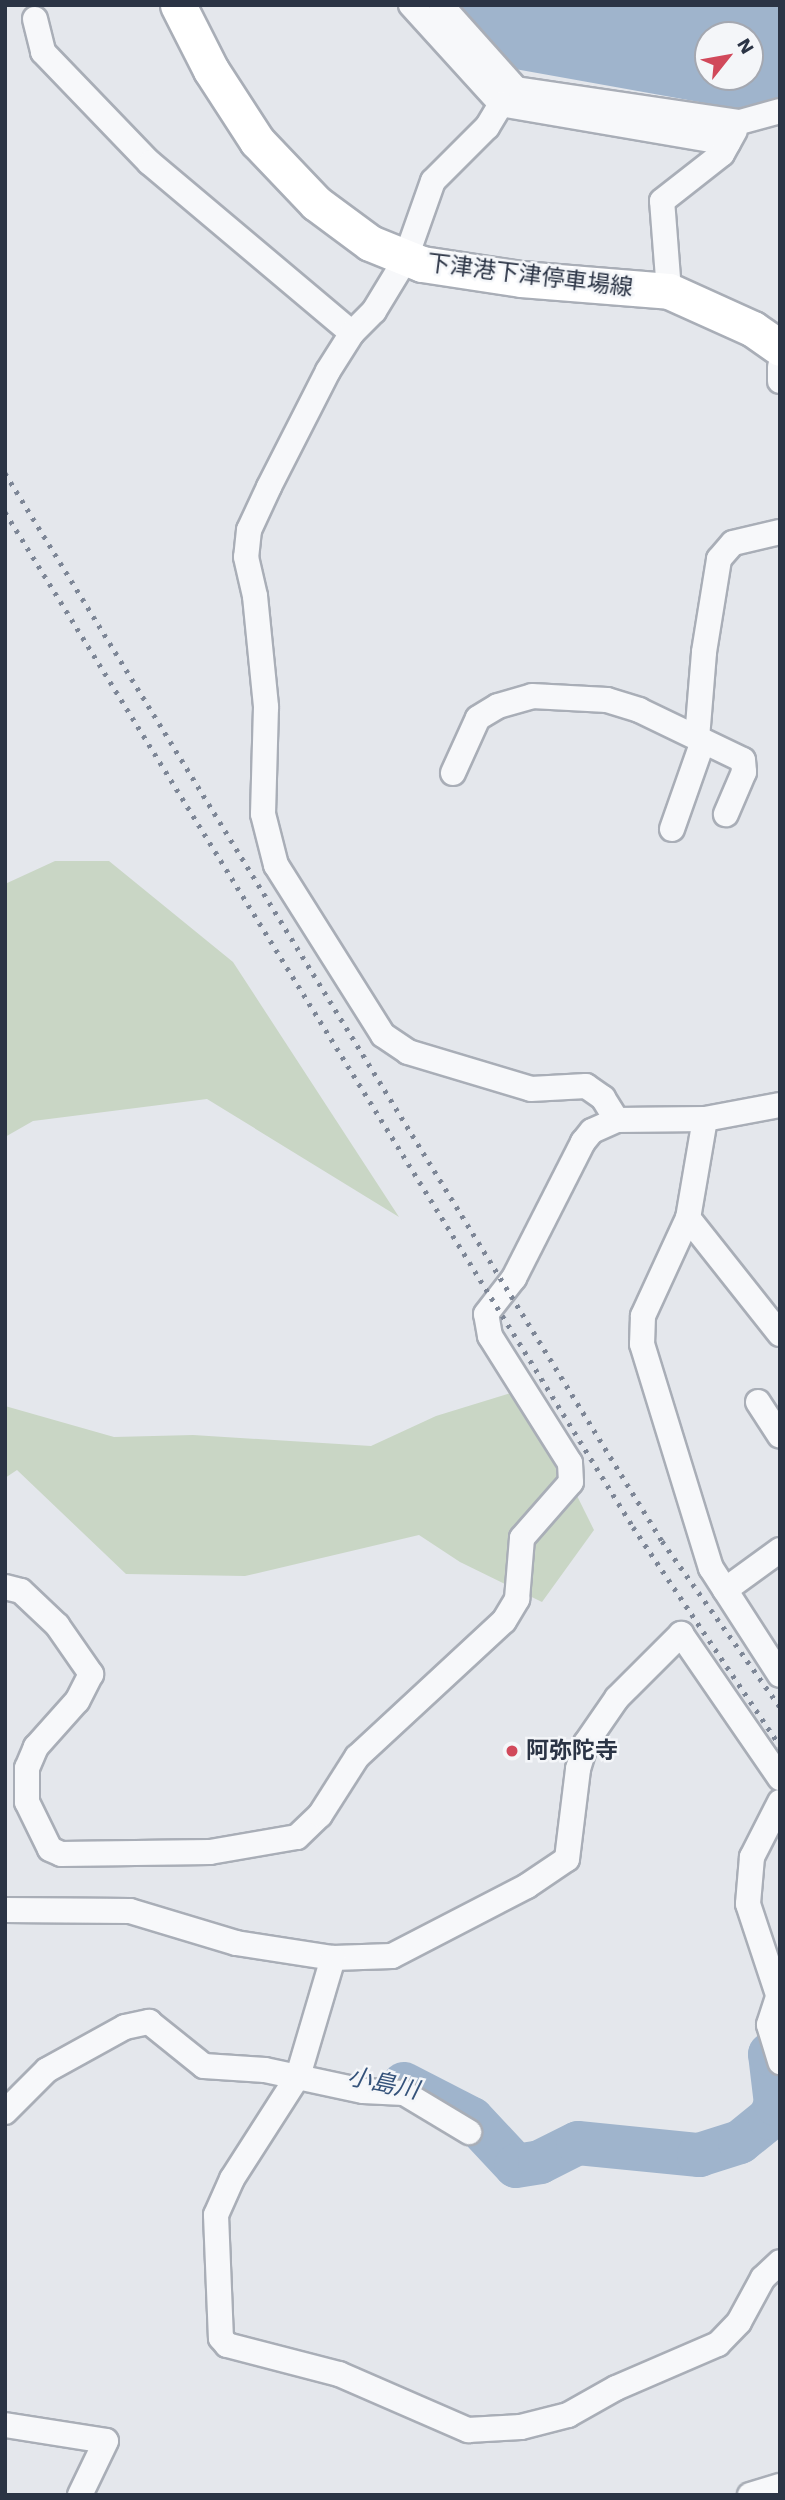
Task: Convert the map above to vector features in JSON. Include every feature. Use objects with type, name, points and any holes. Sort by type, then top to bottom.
[{"type":"main road","name":"下津港下津停車場線","points":[[178,5],[211,70],[257,141],[316,203],[369,243],[405,260],[521,279],[669,291],[753,329],[780,348]]},
{"type":"street","points":[[411,5],[501,104],[734,133],[780,111]]},
{"type":"street","points":[[441,5],[516,89],[734,133]]},
{"type":"street","points":[[40,10],[43,52],[150,163],[352,333]]},
{"type":"street","points":[[501,104],[487,127],[433,181],[405,260],[374,311],[352,333],[249,530],[246,557],[255,596],[266,707],[263,814],[276,865],[383,1035],[408,1052],[531,1089],[586,1086],[603,1098],[617,1119]]},
{"type":"street","points":[[669,291],[662,201],[722,154],[734,133]]},
{"type":"street","points":[[780,367],[780,381]]},
{"type":"street","points":[[672,829],[700,739],[704,652],[719,559],[733,542],[780,532]]},
{"type":"street","points":[[453,774],[478,718],[498,706],[532,696],[607,700],[700,739],[746,764],[726,814]]},
{"type":"street","points":[[5,1587],[21,1591],[57,1625],[91,1674],[77,1701],[36,1747],[27,1768],[27,1802],[50,1849],[61,1854],[210,1852],[297,1837],[320,1815],[357,1757],[509,1615],[517,1599],[522,1538],[571,1482],[570,1463],[490,1336],[486,1314],[514,1278],[583,1142],[592,1131],[617,1119],[705,1119],[780,1105]]},
{"type":"street","points":[[705,1119],[688,1218],[643,1316],[642,1344],[711,1568],[780,1675]]},
{"type":"street","points":[[688,1218],[780,1334]]},
{"type":"street","points":[[758,1402],[780,1436]]},
{"type":"street","points":[[725,1590],[780,1550]]},
{"type":"street","points":[[5,1910],[130,1912],[236,1943],[333,1958],[392,1956],[527,1886],[567,1859],[578,1769],[586,1743],[618,1698],[681,1634],[780,1777]]},
{"type":"street","points":[[780,1802],[760,1834],[748,1877],[756,1935],[779,1999],[769,2025],[780,2062]]},
{"type":"street","points":[[333,1958],[298,2076],[232,2179],[216,2215],[222,2338],[227,2345],[339,2374],[468,2430],[521,2427],[568,2415],[616,2388],[718,2344],[739,2322],[763,2278],[780,2262]]},
{"type":"street","points":[[5,2112],[47,2070],[140,2022],[158,2028],[187,2057],[204,2066],[298,2076],[363,2091],[404,2092],[469,2132]]},
{"type":"street","points":[[5,2425],[106,2441],[80,2495]]},
{"type":"street","points":[[750,2495],[780,2486]]},
{"type":"green space","points":[[55,861],[109,861],[233,962],[399,1217],[207,1099],[33,1121],[5,1137],[5,884]]},
{"type":"green space","points":[[524,1389],[594,1530],[542,1602],[460,1562],[419,1535],[245,1576],[126,1574],[17,1470],[5,1478],[5,1406],[114,1437],[193,1435],[371,1446],[436,1416]]},
{"type":"water","points":[[460,5],[780,5],[780,100],[755,112],[515,69]]},
{"type":"waterway","name":"小島川","points":[[404,2084],[472,2119],[516,2166],[540,2162],[578,2143],[699,2155],[740,2142],[770,2118],[776,2104],[770,2054],[780,2046]]},
{"type":"railway","points":[[5,473],[662,1541],[780,1707]]},
{"type":"railway","points":[[5,512],[633,1527],[780,1746]]},
{"type":"place","name":"阿弥陀寺","points":[[512,1751]]}]
